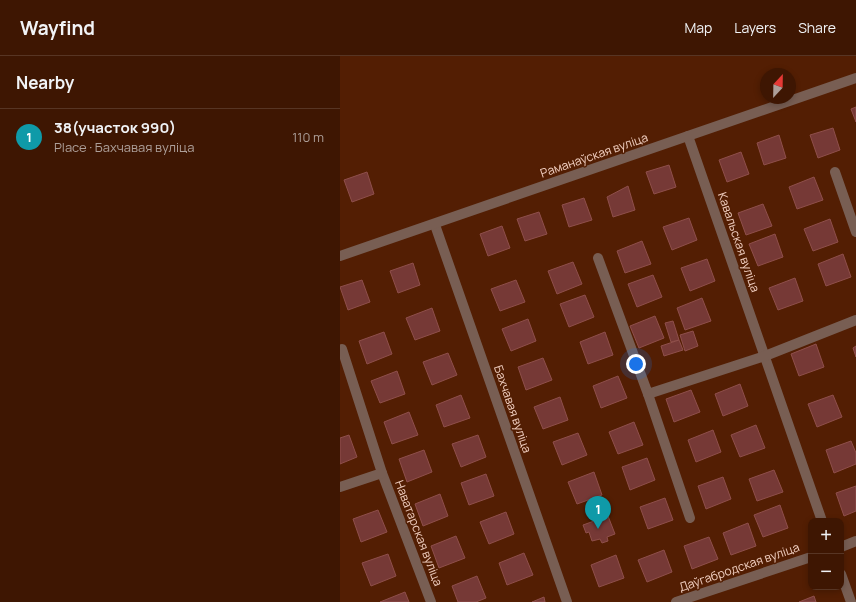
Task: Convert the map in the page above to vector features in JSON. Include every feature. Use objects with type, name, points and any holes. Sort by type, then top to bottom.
[{"type":"street","name":"Раманаўская вуліца","points":[[340,256],[435,225],[856,78]]},
{"type":"street","name":"Кавальская вуліца","points":[[688,136],[821,518]]},
{"type":"street","points":[[835,172],[856,232]]},
{"type":"street","name":"Бахчавая вуліца","points":[[435,225],[567,602]]},
{"type":"street","points":[[598,258],[648,394],[690,518]]},
{"type":"street","points":[[648,394],[765,356],[856,320]]},
{"type":"street","name":"Наватарская вуліца","points":[[342,349],[382,473],[431,602]]},
{"type":"street","name":"Наватарская вуліца","points":[[340,487],[382,473]]},
{"type":"street","points":[[844,545],[856,541]]},
{"type":"street","name":"Даўгабродская вуліца","points":[[676,602],[808,558]]},
{"type":"street","points":[[844,582],[851,602]]},
{"type":"building","points":[[856,107],[856,122],[851,109]]},
{"type":"building","points":[[833,128],[840,150],[818,158],[810,135]]},
{"type":"building","points":[[779,135],[786,158],[764,165],[757,143]]},
{"type":"building","points":[[741,152],[749,174],[727,182],[719,160]]},
{"type":"building","points":[[669,165],[676,187],[654,194],[646,172]]},
{"type":"building","points":[[367,172],[374,194],[352,202],[344,180]]},
{"type":"building","points":[[814,177],[823,200],[797,209],[789,187]]},
{"type":"building","points":[[628,186],[635,210],[613,217],[607,197]]},
{"type":"building","points":[[584,198],[592,220],[569,227],[562,205]]},
{"type":"building","points":[[763,204],[772,226],[746,235],[738,213]]},
{"type":"building","points":[[539,212],[547,234],[525,241],[517,219]]},
{"type":"building","points":[[689,218],[697,240],[672,250],[663,227]]},
{"type":"building","points":[[830,219],[838,242],[813,251],[804,229]]},
{"type":"building","points":[[502,226],[510,248],[488,256],[480,234]]},
{"type":"building","points":[[775,234],[783,257],[758,266],[749,244]]},
{"type":"building","points":[[642,241],[651,264],[625,273],[617,251]]},
{"type":"building","points":[[843,254],[851,277],[826,286],[818,264]]},
{"type":"building","points":[[707,259],[715,281],[690,291],[681,268]]},
{"type":"building","points":[[573,262],[582,284],[557,294],[548,271]]},
{"type":"building","points":[[413,263],[420,285],[398,293],[390,271]]},
{"type":"building","points":[[653,275],[662,297],[637,307],[628,284]]},
{"type":"building","points":[[795,278],[803,301],[778,310],[769,288]]},
{"type":"building","points":[[362,280],[370,302],[348,310],[340,287]]},
{"type":"building","points":[[516,280],[525,302],[500,311],[491,289]]},
{"type":"building","points":[[585,295],[594,317],[569,327],[560,304]]},
{"type":"building","points":[[702,298],[711,321],[685,330],[677,308]]},
{"type":"building","points":[[432,308],[440,331],[415,340],[406,318]]},
{"type":"building","points":[[655,316],[664,338],[639,348],[630,326]]},
{"type":"building","points":[[528,319],[536,341],[511,351],[502,329]]},
{"type":"building","points":[[673,321],[679,340],[671,342],[665,323]]},
{"type":"building","points":[[693,331],[698,346],[685,351],[680,335]]},
{"type":"building","points":[[384,332],[392,354],[367,364],[359,341]]},
{"type":"building","points":[[605,332],[613,355],[588,364],[580,342]]},
{"type":"building","points":[[679,340],[683,350],[664,356],[661,346]]},
{"type":"building","points":[[816,344],[824,367],[799,376],[791,354]]},
{"type":"building","points":[[856,346],[856,357],[853,348]]},
{"type":"building","points":[[448,353],[457,375],[432,385],[423,362]]},
{"type":"building","points":[[543,358],[552,380],[526,390],[518,367]]},
{"type":"building","points":[[397,371],[405,394],[380,403],[371,381]]},
{"type":"building","points":[[618,376],[627,398],[601,408],[593,386]]},
{"type":"building","points":[[740,384],[748,406],[723,416],[715,394]]},
{"type":"building","points":[[691,390],[700,412],[674,422],[666,399]]},
{"type":"building","points":[[461,395],[470,418],[444,427],[436,405]]},
{"type":"building","points":[[833,395],[842,417],[817,427],[808,404]]},
{"type":"building","points":[[560,397],[568,420],[543,429],[534,407]]},
{"type":"building","points":[[409,412],[418,435],[392,444],[384,422]]},
{"type":"building","points":[[634,422],[643,445],[618,454],[609,432]]},
{"type":"building","points":[[756,425],[765,448],[740,457],[731,435]]},
{"type":"building","points":[[713,430],[721,452],[696,462],[688,440]]},
{"type":"building","points":[[578,433],[587,455],[562,465],[553,442]]},
{"type":"building","points":[[349,435],[357,457],[340,464],[340,438]]},
{"type":"building","points":[[478,435],[486,457],[461,467],[452,444]]},
{"type":"building","points":[[851,441],[856,453],[856,464],[834,473],[826,450]]},
{"type":"building","points":[[424,450],[432,472],[407,482],[399,459]]},
{"type":"building","points":[[647,458],[655,480],[630,490],[622,467]]},
{"type":"building","points":[[774,470],[783,492],[757,501],[749,479]]},
{"type":"building","points":[[594,472],[602,495],[577,504],[568,482]]},
{"type":"building","points":[[486,474],[494,496],[469,505],[461,483]]},
{"type":"building","points":[[723,477],[731,499],[706,509],[698,486]]},
{"type":"building","points":[[856,486],[856,511],[844,516],[836,493]]},
{"type":"building","points":[[440,494],[448,516],[423,526],[415,504]]},
{"type":"building","points":[[665,498],[673,520],[648,529],[640,507]]},
{"type":"building","points":[[780,505],[788,528],[763,537],[754,515]]},
{"type":"building","points":[[378,510],[387,532],[361,542],[353,519]]},
{"type":"building","points":[[506,512],[514,534],[489,544],[480,522]]},
{"type":"building","points":[[608,516],[615,534],[607,537],[608,541],[602,543],[600,539],[592,541],[589,532],[586,533],[583,525]]},
{"type":"building","points":[[748,523],[756,546],[731,555],[723,533]]},
{"type":"building","points":[[456,536],[465,558],[439,568],[431,546]]},
{"type":"building","points":[[709,537],[718,559],[692,569],[684,546]]},
{"type":"building","points":[[664,550],[672,572],[647,582],[638,560]]},
{"type":"building","points":[[524,553],[533,575],[507,585],[499,563]]},
{"type":"building","points":[[388,554],[396,576],[371,586],[362,563]]},
{"type":"building","points":[[616,555],[624,578],[599,587],[591,565]]},
{"type":"building","points":[[477,576],[486,598],[476,602],[458,602],[452,586]]},
{"type":"building","points":[[405,592],[409,602],[380,602]]},
{"type":"building","points":[[814,596],[816,602],[799,602]]},
{"type":"building","points":[[544,597],[545,602],[532,602]]},
{"type":"place","name":"38(участок 990)","points":[[598,529]]}]
